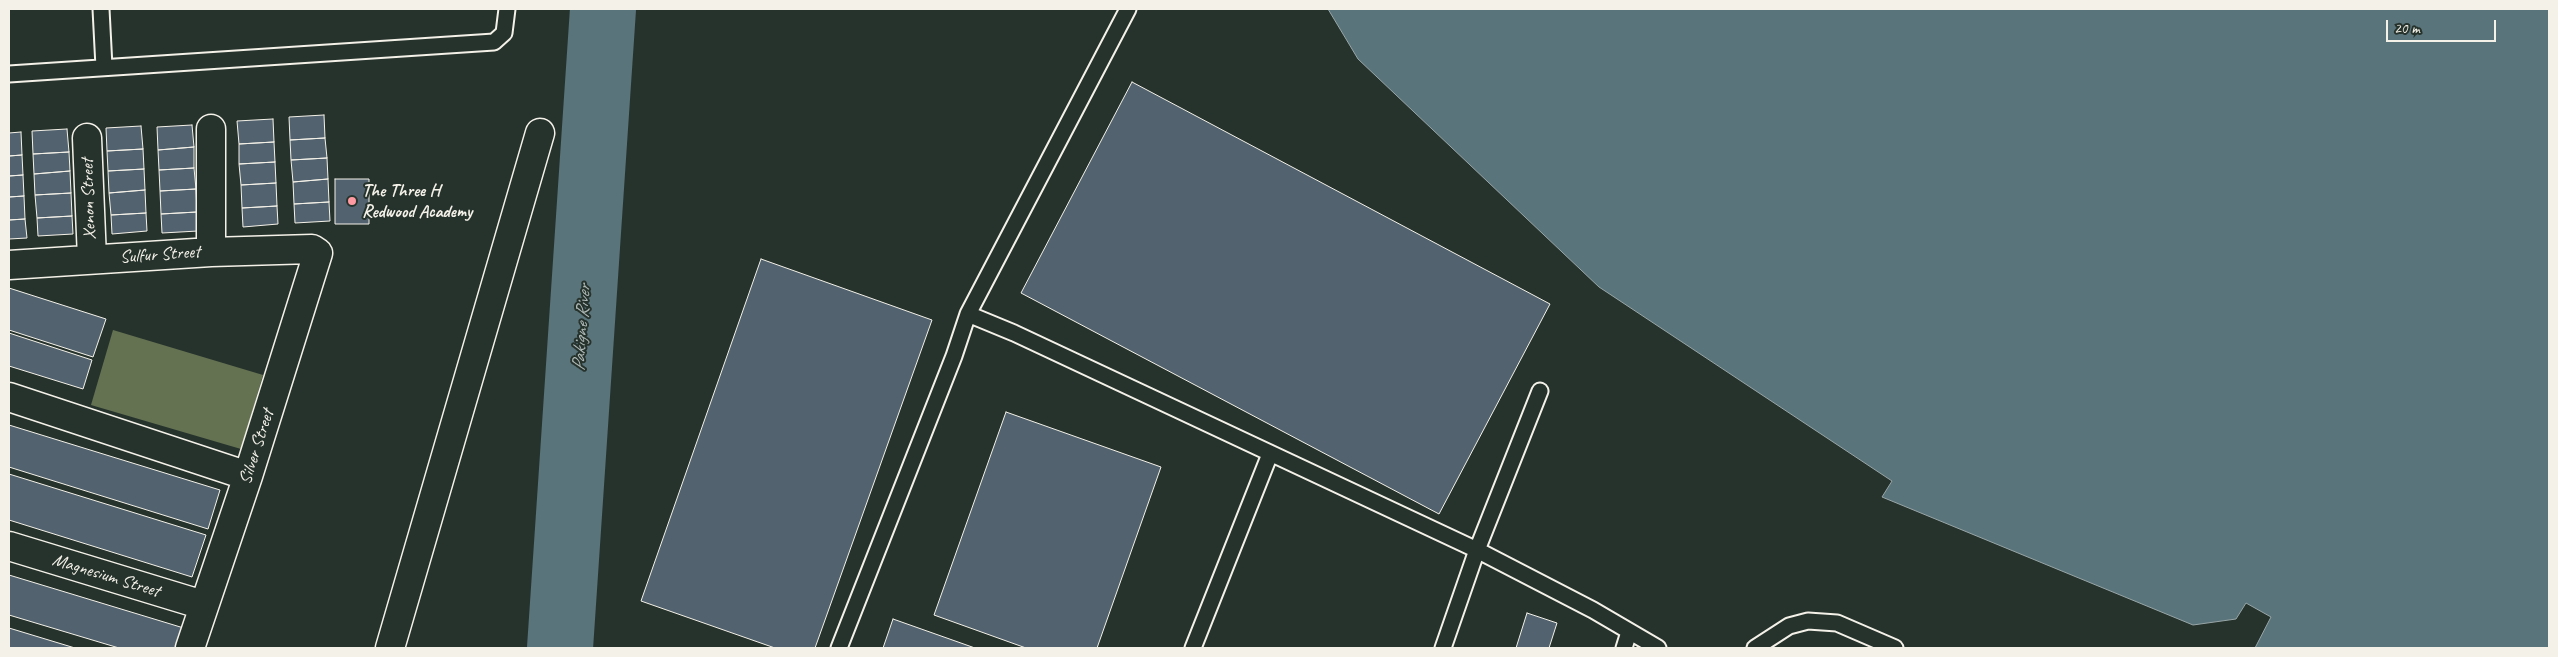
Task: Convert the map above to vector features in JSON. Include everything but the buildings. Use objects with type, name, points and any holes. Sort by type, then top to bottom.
[{"type":"street","points":[[211,129],[211,252]]},
{"type":"street","points":[[390,648],[540,134]]},
{"type":"street","name":"Xenon Street","points":[[87,138],[92,259]]},
{"type":"street","name":"Sulfur Street","points":[[9,264],[211,252],[312,249]]},
{"type":"street","name":"Silver Street","points":[[190,648],[319,257],[318,253],[312,249]]},
{"type":"street","points":[[9,397],[248,476]]},
{"type":"street","name":"Magnesium Street","points":[[9,546],[203,605]]},
{"type":"lane","points":[[102,9],[104,67]]},
{"type":"lane","points":[[9,74],[494,42],[504,33],[507,9]]},
{"type":"lane","points":[[839,648],[954,356],[968,314],[1128,9]]},
{"type":"lane","points":[[968,314],[1014,333],[1477,550],[1593,610],[1658,648]]},
{"type":"lane","points":[[1443,648],[1477,550],[1540,392]]},
{"type":"lane","points":[[1193,648],[1270,454]]},
{"type":"lane","points":[[1755,648],[1789,626],[1808,621],[1837,623],[1895,648]]},
{"type":"lane","points":[[1624,648],[1629,632]]},
{"type":"green space","points":[[113,330],[263,375],[241,449],[91,405]]},
{"type":"water","points":[[1328,9],[2549,9],[2549,648],[2255,648],[2271,617],[2246,603],[2236,619],[2193,625],[1882,497],[1892,481],[1599,287],[1358,59]]},
{"type":"waterway","name":"Pakigne River","points":[[560,648],[603,9]]},
{"type":"place","name":"The Three H Redwood Academy","points":[[352,201]]}]
